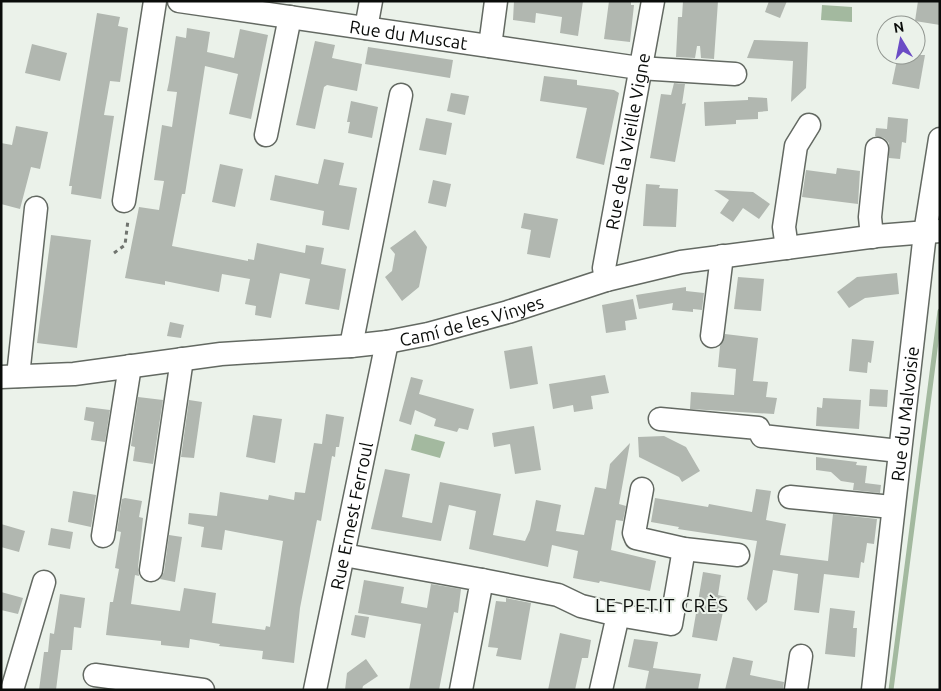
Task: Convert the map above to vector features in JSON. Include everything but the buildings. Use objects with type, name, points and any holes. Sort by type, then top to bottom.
[{"type":"street","points":[[124,201],[155,1]]},
{"type":"street","name":"Rue du Muscat","points":[[180,1],[639,68],[735,74]]},
{"type":"street","points":[[366,28],[371,1]]},
{"type":"street","points":[[490,46],[496,1]]},
{"type":"street","name":"Rue de la Vieille Vigne","points":[[606,280],[604,268],[639,68],[653,1]]},
{"type":"street","points":[[266,135],[290,17]]},
{"type":"street","points":[[351,346],[401,95]]},
{"type":"street","points":[[787,248],[784,227],[796,146],[809,125]]},
{"type":"street","name":"Rue du Malvoisie","points":[[873,690],[899,451],[934,232],[940,139]]},
{"type":"street","points":[[872,237],[870,218],[877,149]]},
{"type":"street","points":[[10,377],[36,208]]},
{"type":"street","name":"Camí de les Vinyes","points":[[10,377],[74,374],[222,354],[387,342],[428,334],[508,312],[606,280],[681,262],[872,237],[934,232]]},
{"type":"street","points":[[712,336],[722,256]]},
{"type":"street","name":"Rue Ernest Ferroul","points":[[315,690],[387,342]]},
{"type":"street","points":[[150,570],[182,359]]},
{"type":"street","points":[[103,536],[130,366]]},
{"type":"street","points":[[660,418],[758,428],[762,436],[899,451]]},
{"type":"street","points":[[642,489],[634,533],[636,538],[684,549],[738,555]]},
{"type":"street","points":[[790,497],[892,507]]},
{"type":"street","points":[[344,555],[558,595],[581,606],[618,615],[671,624],[684,549]]},
{"type":"street","points":[[461,690],[482,580]]},
{"type":"street","points":[[12,690],[44,582]]},
{"type":"street","points":[[601,690],[618,615]]},
{"type":"street","points":[[796,690],[801,656]]},
{"type":"street","points":[[95,675],[203,690]]},
{"type":"path","points":[[114,253],[125,245],[129,210],[124,201]]},
{"type":"shaded area","points":[[822,5],[852,7],[852,22],[821,20]]},
{"type":"shaded area","points":[[415,434],[445,442],[440,458],[411,450]]},
{"type":"waterway","points":[[891,690],[940,311]]},
{"type":"district","name":"LE PETIT CRÈS","points":[[662,605]]}]
